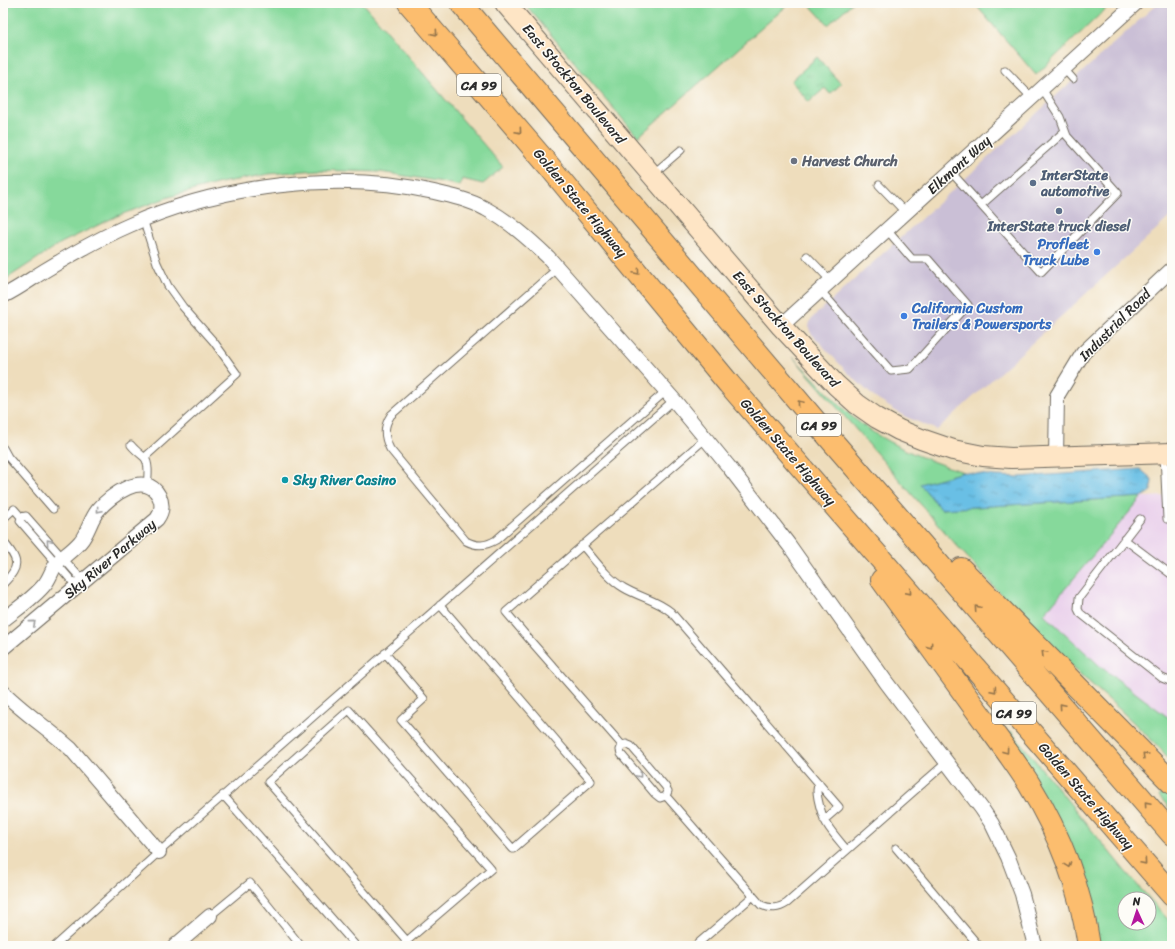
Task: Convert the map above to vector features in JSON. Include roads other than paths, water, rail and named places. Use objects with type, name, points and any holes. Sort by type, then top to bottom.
[{"type":"highway","name":"Golden State Highway","points":[[409,3],[549,166],[729,384],[1172,895]]},
{"type":"highway","name":"CA 99","points":[[460,3],[833,442],[1172,834]]},
{"type":"highway","points":[[833,442],[925,532],[1172,783]]},
{"type":"highway","points":[[856,531],[875,570],[1015,764],[1042,808],[1054,830],[1072,878],[1083,915],[1088,946]]},
{"type":"main road","name":"East Stockton Boulevard","points":[[505,3],[781,326],[836,385],[857,404],[877,418],[899,430],[921,439],[953,450],[983,456],[1011,458],[1168,453]]},
{"type":"street","name":"Elkmont Way","points":[[781,326],[1042,89],[1069,74],[1136,3]]},
{"type":"street","points":[[3,296],[98,240],[143,219],[168,210],[219,196],[273,186],[343,182],[398,185],[423,189],[460,198],[485,208],[514,227],[548,257],[706,438],[774,524],[886,682],[982,809],[1008,857],[1022,894],[1035,946]]},
{"type":"street","name":"Industrial Road","points":[[1056,457],[1057,396],[1083,353],[1172,269]]},
{"type":"street","name":"Sky River Parkway","points":[[3,620],[40,589],[48,580],[60,561],[80,542],[94,516],[106,502],[130,486],[142,484],[153,489],[160,498],[161,509],[157,519],[3,648]]},
{"type":"street","points":[[3,692],[23,711],[51,731],[71,749],[159,852]]},
{"type":"street","points":[[175,946],[210,916]]},
{"type":"lane","points":[[1005,70],[1032,98]]},
{"type":"lane","points":[[951,172],[1041,272],[1118,193],[1067,136],[1060,117],[1042,89]]},
{"type":"lane","points":[[981,205],[1065,131]]},
{"type":"lane","points":[[652,175],[681,150]]},
{"type":"lane","points":[[879,185],[906,213]]},
{"type":"lane","points":[[143,219],[157,262],[168,286],[183,307],[214,342],[237,374],[145,457]]},
{"type":"lane","points":[[807,256],[826,285],[890,371],[910,369],[968,305],[928,259],[912,259],[887,230]]},
{"type":"lane","points":[[558,268],[391,415],[386,425],[385,437],[390,449],[466,541],[480,546],[496,540],[670,396]]},
{"type":"lane","points":[[54,946],[440,605],[670,396]]},
{"type":"lane","points":[[666,796],[668,791],[667,788],[629,745],[622,745],[506,612],[706,438]]},
{"type":"lane","points":[[131,445],[139,454],[145,457],[148,470],[148,486]]},
{"type":"lane","points":[[3,448],[8,457],[53,509]]},
{"type":"lane","points":[[1167,519],[1168,453]]},
{"type":"lane","points":[[3,519],[14,509],[21,517],[26,516],[60,561],[80,584]]},
{"type":"lane","points":[[1140,519],[1079,598],[1078,609],[1080,613],[1162,678],[1172,682]]},
{"type":"lane","points":[[1124,539],[1172,575]]},
{"type":"lane","points":[[3,541],[13,553],[16,562],[15,571],[3,584]]},
{"type":"lane","points":[[582,545],[616,582],[630,591],[660,604],[671,612],[839,807],[824,820]]},
{"type":"lane","points":[[385,653],[424,699],[401,720],[513,849],[591,781],[440,605]]},
{"type":"lane","points":[[349,710],[491,869],[404,944],[268,782],[349,710]]},
{"type":"lane","points":[[622,745],[620,750],[621,754],[657,797],[660,798],[666,796]]},
{"type":"lane","points":[[666,796],[761,905],[773,908],[783,906],[946,762]]},
{"type":"lane","points":[[819,783],[817,789],[824,820],[829,829],[847,850]]},
{"type":"lane","points":[[223,796],[356,946]]},
{"type":"lane","points":[[896,848],[979,946]]},
{"type":"lane","points":[[210,916],[250,884],[301,946]]},
{"type":"lane","points":[[695,946],[753,896]]},
{"type":"water","points":[[1140,469],[1152,479],[1151,491],[1142,497],[941,509],[920,484],[964,472],[994,476],[1019,477]]},
{"type":"place","name":"Harvest Church","points":[[794,161]]},
{"type":"place","name":"InterState automotive","points":[[1033,183]]},
{"type":"place","name":"InterState truck diesel","points":[[1059,211]]},
{"type":"place","name":"Profleet Truck Lube","points":[[1097,252]]},
{"type":"place","name":"California Custom Trailers & Powersports","points":[[904,316]]},
{"type":"place","name":"Sky River Casino","points":[[285,480]]}]
